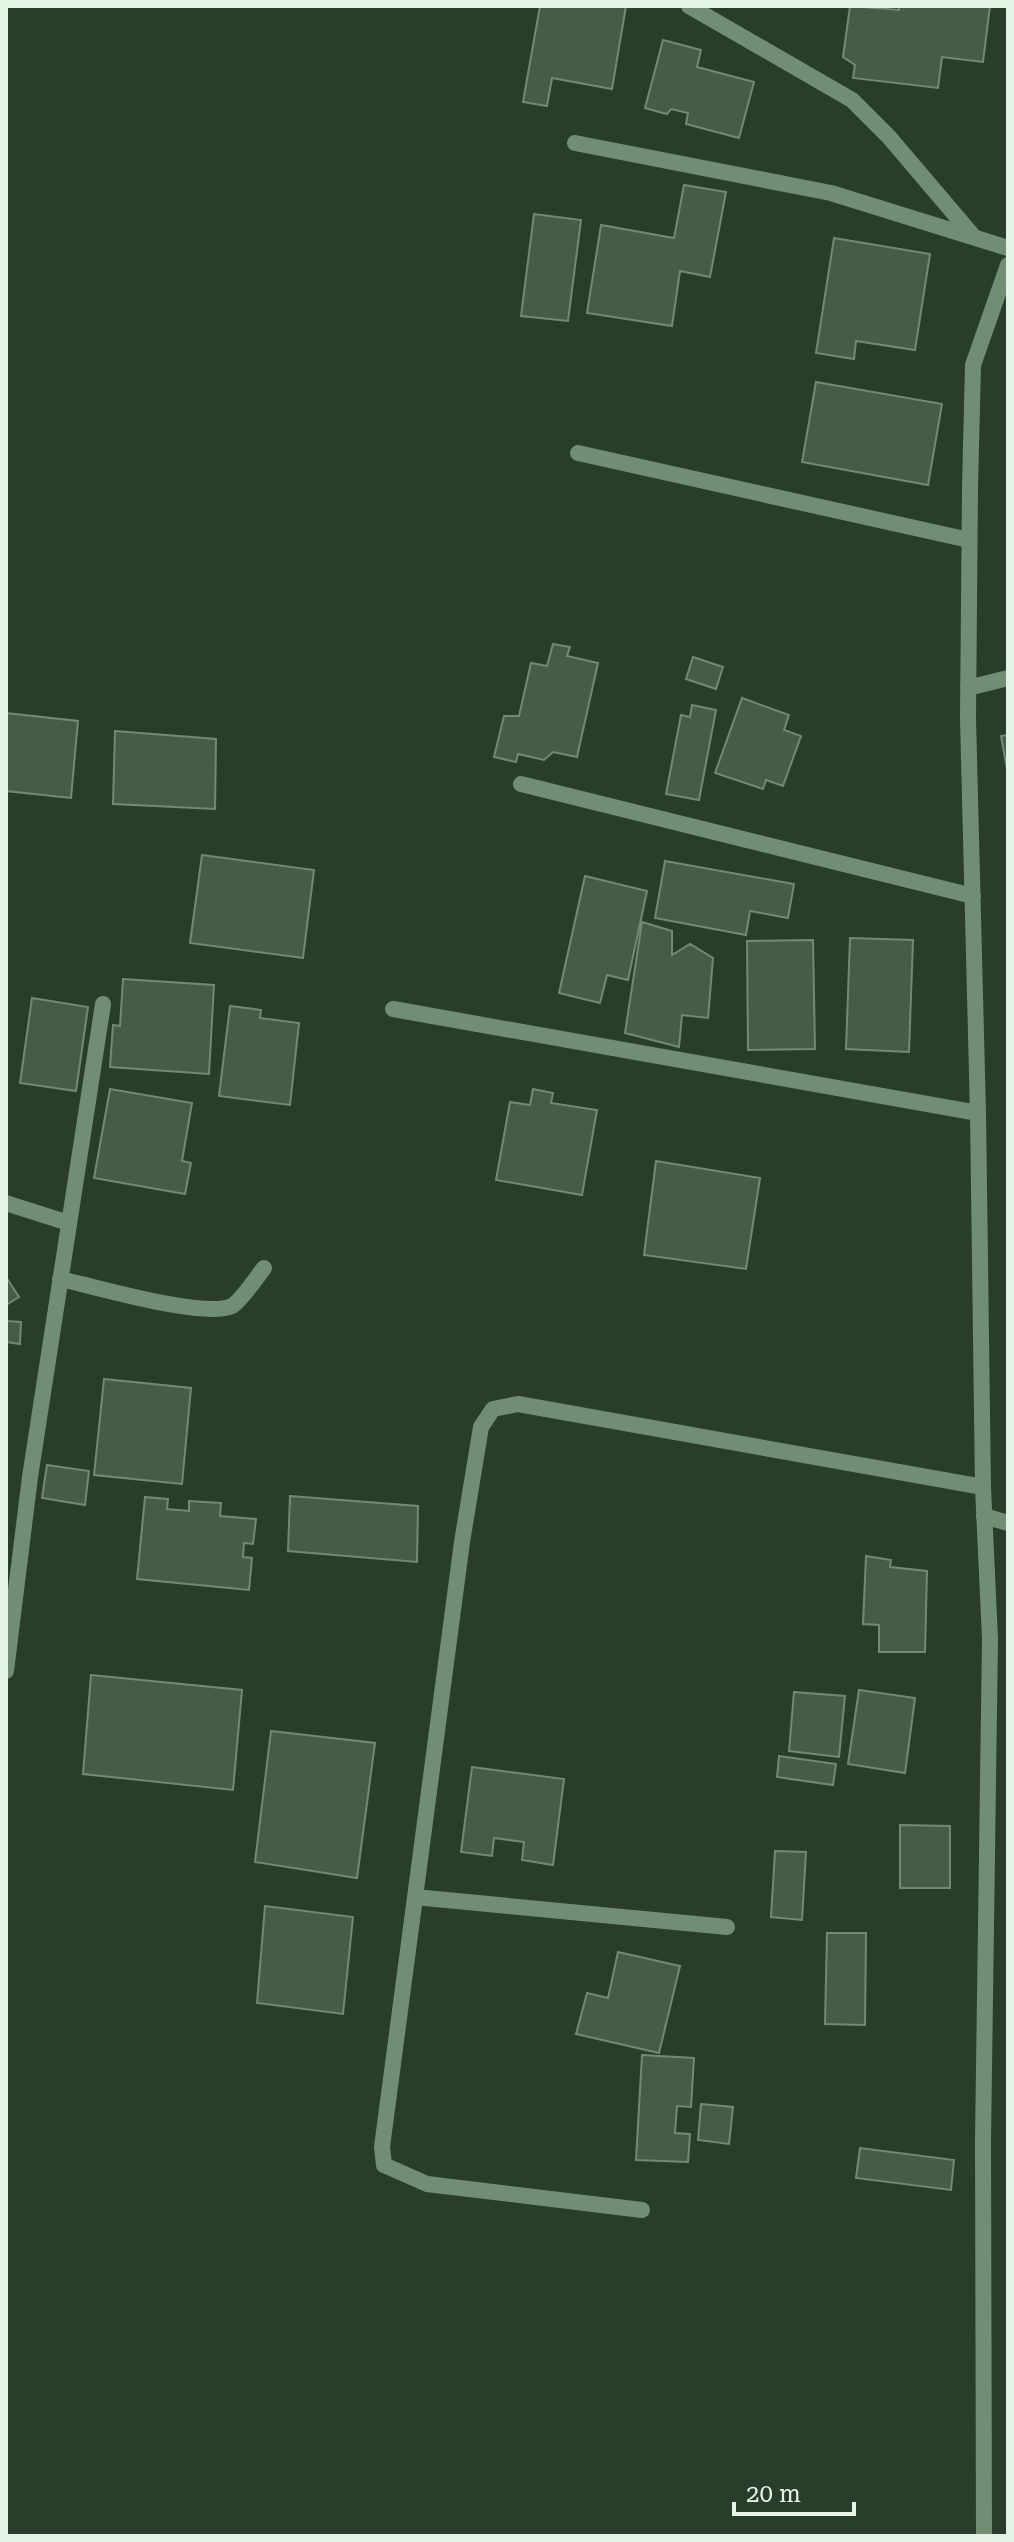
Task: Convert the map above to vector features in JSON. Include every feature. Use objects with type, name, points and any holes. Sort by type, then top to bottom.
[{"type":"street","points":[[689,6],[852,100],[889,137],[975,238]]},
{"type":"street","points":[[575,143],[831,193],[1008,248]]},
{"type":"street","points":[[984,2536],[983,2141],[990,1639],[983,1487],[968,688],[969,540],[973,365],[1007,271]]},
{"type":"street","points":[[578,453],[969,540]]},
{"type":"street","points":[[968,688],[1008,678]]},
{"type":"street","points":[[521,784],[973,896]]},
{"type":"street","points":[[6,1671],[30,1477],[103,1004]]},
{"type":"street","points":[[393,1009],[978,1113]]},
{"type":"street","points":[[6,1203],[69,1223]]},
{"type":"street","points":[[60,1279],[190,1308],[213,1310],[234,1305],[264,1268]]},
{"type":"street","points":[[642,2210],[427,2184],[384,2165],[382,2147],[462,1542],[481,1427],[493,1409],[518,1404],[983,1487]]},
{"type":"street","points":[[984,1516],[1008,1523]]},
{"type":"street","points":[[415,1897],[727,1927]]},
{"type":"building","points":[[540,6],[626,6],[612,89],[552,78],[547,106],[523,102]]},
{"type":"building","points":[[850,6],[899,10],[899,6],[990,6],[983,62],[942,57],[938,88],[853,78],[855,65],[843,57]]},
{"type":"building","points":[[663,40],[701,50],[697,67],[754,82],[739,138],[686,124],[688,113],[671,109],[667,114],[645,108]]},
{"type":"building","points":[[684,185],[726,192],[710,277],[680,271],[672,326],[587,313],[601,225],[674,238]]},
{"type":"building","points":[[534,214],[581,220],[568,321],[521,316]]},
{"type":"building","points":[[834,238],[930,254],[915,350],[856,341],[854,359],[816,353]]},
{"type":"building","points":[[816,382],[942,404],[928,485],[802,462]]},
{"type":"building","points":[[553,644],[570,647],[567,656],[598,663],[577,757],[553,752],[544,760],[518,754],[516,762],[494,757],[504,716],[519,716],[531,663],[547,666]]},
{"type":"building","points":[[693,657],[723,667],[716,689],[686,679]]},
{"type":"building","points":[[742,698],[789,715],[784,730],[801,736],[783,786],[766,780],[763,789],[715,773]]},
{"type":"building","points":[[692,705],[716,710],[699,800],[666,794],[681,715],[690,717]]},
{"type":"building","points":[[6,713],[78,721],[71,798],[6,791]]},
{"type":"building","points":[[115,731],[216,739],[215,809],[113,804]]},
{"type":"building","points":[[1008,735],[1008,774],[1001,736]]},
{"type":"building","points":[[202,855],[314,870],[303,958],[190,943]]},
{"type":"building","points":[[665,861],[794,884],[788,918],[750,911],[746,935],[655,918]]},
{"type":"building","points":[[585,876],[647,891],[628,980],[607,975],[600,1003],[559,993]]},
{"type":"building","points":[[642,922],[672,931],[672,955],[690,944],[713,958],[708,1018],[682,1015],[679,1047],[625,1033]]},
{"type":"building","points":[[850,938],[913,940],[909,1052],[846,1049]]},
{"type":"building","points":[[813,940],[815,1049],[748,1050],[747,941]]},
{"type":"building","points":[[123,979],[214,985],[209,1074],[110,1067],[113,1025],[120,1026]]},
{"type":"building","points":[[32,998],[88,1007],[76,1091],[20,1083]]},
{"type":"building","points":[[230,1006],[261,1010],[260,1018],[299,1023],[290,1105],[219,1096]]},
{"type":"building","points":[[110,1089],[192,1103],[182,1161],[191,1163],[185,1194],[94,1178]]},
{"type":"building","points":[[533,1089],[553,1093],[551,1103],[597,1110],[582,1195],[496,1180],[510,1102],[530,1105]]},
{"type":"building","points":[[656,1161],[760,1178],[746,1269],[644,1255]]},
{"type":"building","points":[[6,1277],[19,1297],[6,1305]]},
{"type":"building","points":[[6,1321],[21,1322],[20,1344],[6,1342]]},
{"type":"building","points":[[104,1379],[191,1388],[182,1484],[94,1475]]},
{"type":"building","points":[[47,1465],[89,1471],[85,1505],[42,1498]]},
{"type":"building","points":[[290,1496],[418,1506],[417,1562],[288,1551]]},
{"type":"building","points":[[145,1497],[168,1499],[167,1509],[189,1511],[189,1501],[221,1503],[220,1516],[256,1519],[253,1544],[244,1543],[243,1557],[252,1558],[249,1590],[137,1579]]},
{"type":"building","points":[[866,1556],[891,1560],[890,1567],[927,1571],[925,1652],[879,1652],[879,1625],[863,1624]]},
{"type":"building","points":[[91,1675],[242,1690],[233,1790],[83,1774]]},
{"type":"building","points":[[859,1690],[915,1698],[905,1773],[848,1764]]},
{"type":"building","points":[[794,1692],[845,1696],[839,1757],[789,1751]]},
{"type":"building","points":[[271,1731],[375,1743],[357,1878],[255,1862]]},
{"type":"building","points":[[779,1756],[836,1764],[833,1785],[777,1777]]},
{"type":"building","points":[[472,1767],[564,1779],[553,1865],[522,1860],[524,1842],[494,1838],[492,1856],[461,1852]]},
{"type":"building","points":[[900,1825],[950,1826],[950,1888],[900,1888]]},
{"type":"building","points":[[775,1851],[806,1852],[802,1920],[771,1917]]},
{"type":"building","points":[[265,1906],[353,1917],[343,2014],[257,2003]]},
{"type":"building","points":[[827,1933],[866,1933],[865,2025],[825,2024]]},
{"type":"building","points":[[618,1952],[680,1966],[659,2053],[576,2034],[587,1993],[608,1998]]},
{"type":"building","points":[[642,2055],[694,2058],[691,2107],[677,2106],[675,2133],[690,2134],[688,2162],[636,2160]]},
{"type":"building","points":[[701,2104],[733,2107],[729,2144],[698,2140]]},
{"type":"building","points":[[860,2148],[954,2160],[951,2190],[856,2178]]}]
